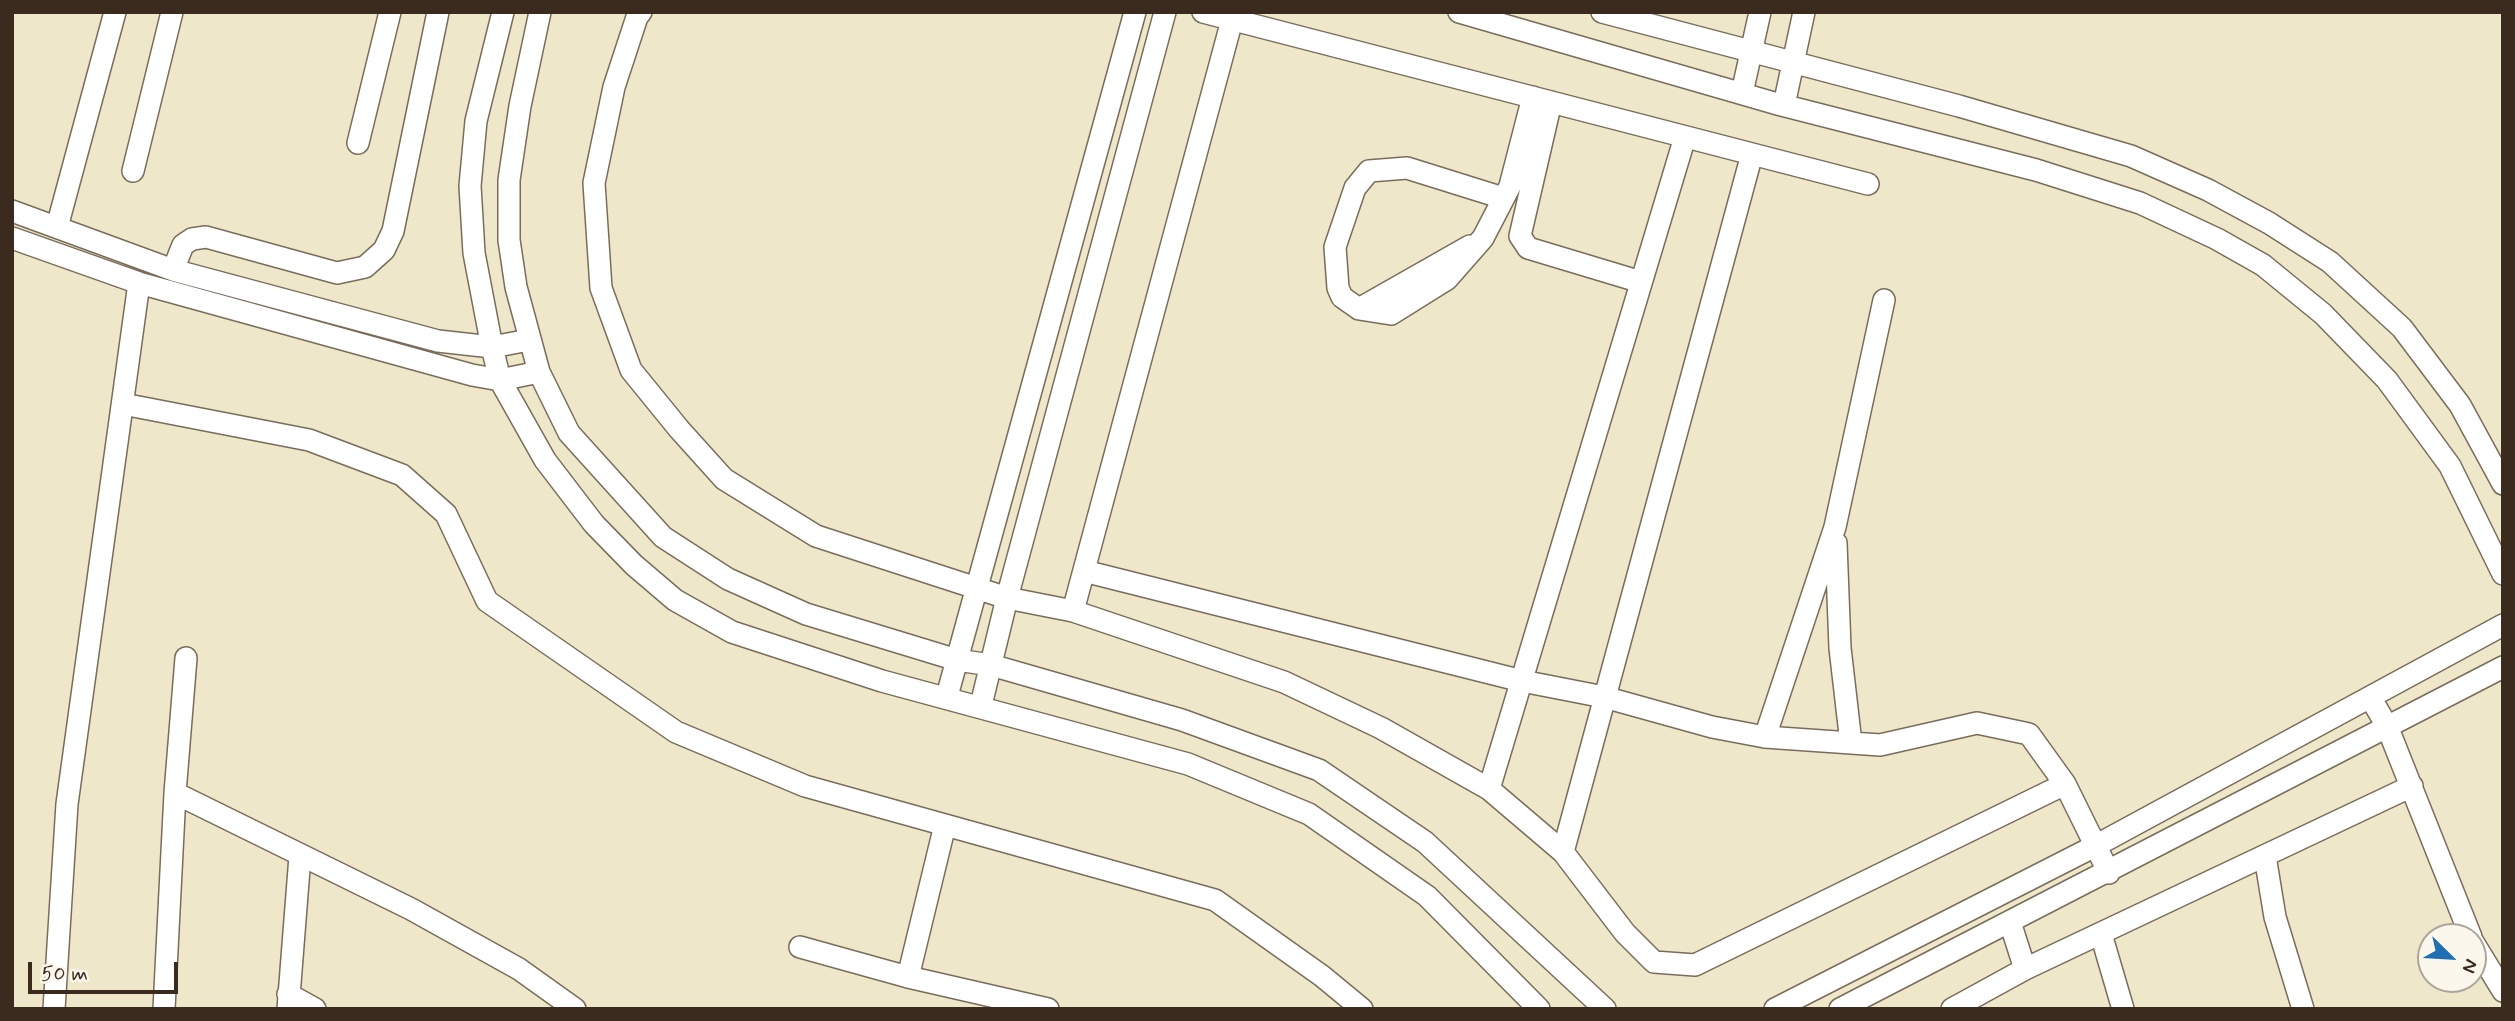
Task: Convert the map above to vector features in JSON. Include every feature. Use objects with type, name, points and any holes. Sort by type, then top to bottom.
[{"type":"street","points":[[57,227],[115,12]]},
{"type":"street","points":[[133,171],[172,12]]},
{"type":"street","points":[[358,143],[390,12]]},
{"type":"street","points":[[173,270],[183,245],[192,239],[205,237],[337,273],[365,267],[384,250],[393,230],[438,12]]},
{"type":"street","points":[[503,12],[476,121],[470,186],[474,253],[492,347],[500,380],[545,460],[594,524],[634,565],[675,600],[732,632],[882,681],[981,705],[1188,764],[1309,814],[1427,895],[1539,1009]]},
{"type":"street","points":[[540,12],[520,106],[509,180],[509,240],[516,287],[539,372],[569,433],[663,537],[728,579],[806,614],[957,660],[990,665],[1182,720],[1319,770],[1425,842],[1605,1009]]},
{"type":"street","points":[[641,12],[614,87],[594,183],[601,288],[631,370],[724,479],[816,536],[1007,598],[1073,611],[1284,682],[1381,728],[1489,789],[1563,852],[1625,933],[1654,961],[1696,965],[2065,784]]},
{"type":"street","points":[[947,696],[1135,12]]},
{"type":"street","points":[[981,705],[1007,598],[1164,12]]},
{"type":"street","points":[[1203,12],[1868,184]]},
{"type":"street","points":[[1459,12],[1784,105],[2036,170],[2140,203],[2217,239],[2263,265],[2323,314],[2387,380],[2450,466],[2503,574]]},
{"type":"street","points":[[1602,12],[2131,156],[2208,190],[2269,223],[2330,262],[2402,328],[2460,405],[2503,484]]},
{"type":"street","points":[[1742,93],[1760,12]]},
{"type":"street","points":[[1784,105],[1804,12]]},
{"type":"street","points":[[1073,611],[1232,20]]},
{"type":"street","points":[[1503,198],[1407,168],[1369,171],[1355,188],[1335,247],[1338,288],[1347,302],[1359,309],[1483,238],[1510,186],[1542,100]]},
{"type":"street","points":[[1542,100],[1520,236],[1528,248],[1641,282]]},
{"type":"street","points":[[1489,789],[1685,137]]},
{"type":"street","points":[[1563,852],[1752,154]]},
{"type":"street","points":[[12,211],[173,270],[438,341],[492,347],[530,340]]},
{"type":"street","points":[[12,238],[139,283],[472,375],[500,380],[539,372]]},
{"type":"street","points":[[54,1009],[67,804],[139,283]]},
{"type":"street","points":[[1765,737],[1835,527],[1884,300]]},
{"type":"street","points":[[123,404],[309,440],[402,475],[446,514],[487,601],[676,732],[805,786],[1215,900],[1322,976],[1362,1009]]},
{"type":"street","points":[[1835,527],[1840,648],[1851,743]]},
{"type":"street","points":[[1084,571],[1522,681],[1605,697],[1712,727],[1765,737],[1880,745],[1977,723],[2029,734],[2065,784],[2109,873]]},
{"type":"street","points":[[1775,1009],[2097,845],[2503,625]]},
{"type":"street","points":[[164,1009],[175,793],[186,658]]},
{"type":"street","points":[[1840,1009],[2109,873],[2503,667]]},
{"type":"street","points":[[2370,697],[2387,726],[2466,923]]},
{"type":"street","points":[[1952,1009],[2025,970],[2412,786]]},
{"type":"street","points":[[175,793],[411,909],[519,969],[575,1009]]},
{"type":"street","points":[[908,977],[945,825]]},
{"type":"street","points":[[300,856],[288,1001],[315,1009]]},
{"type":"street","points":[[2265,856],[2276,917],[2303,1009]]},
{"type":"street","points":[[2010,922],[2025,970]]},
{"type":"street","points":[[2101,934],[2123,1009]]},
{"type":"street","points":[[800,947],[908,977],[1048,1009]]},
{"type":"street","points":[[2487,964],[2503,991]]}]
